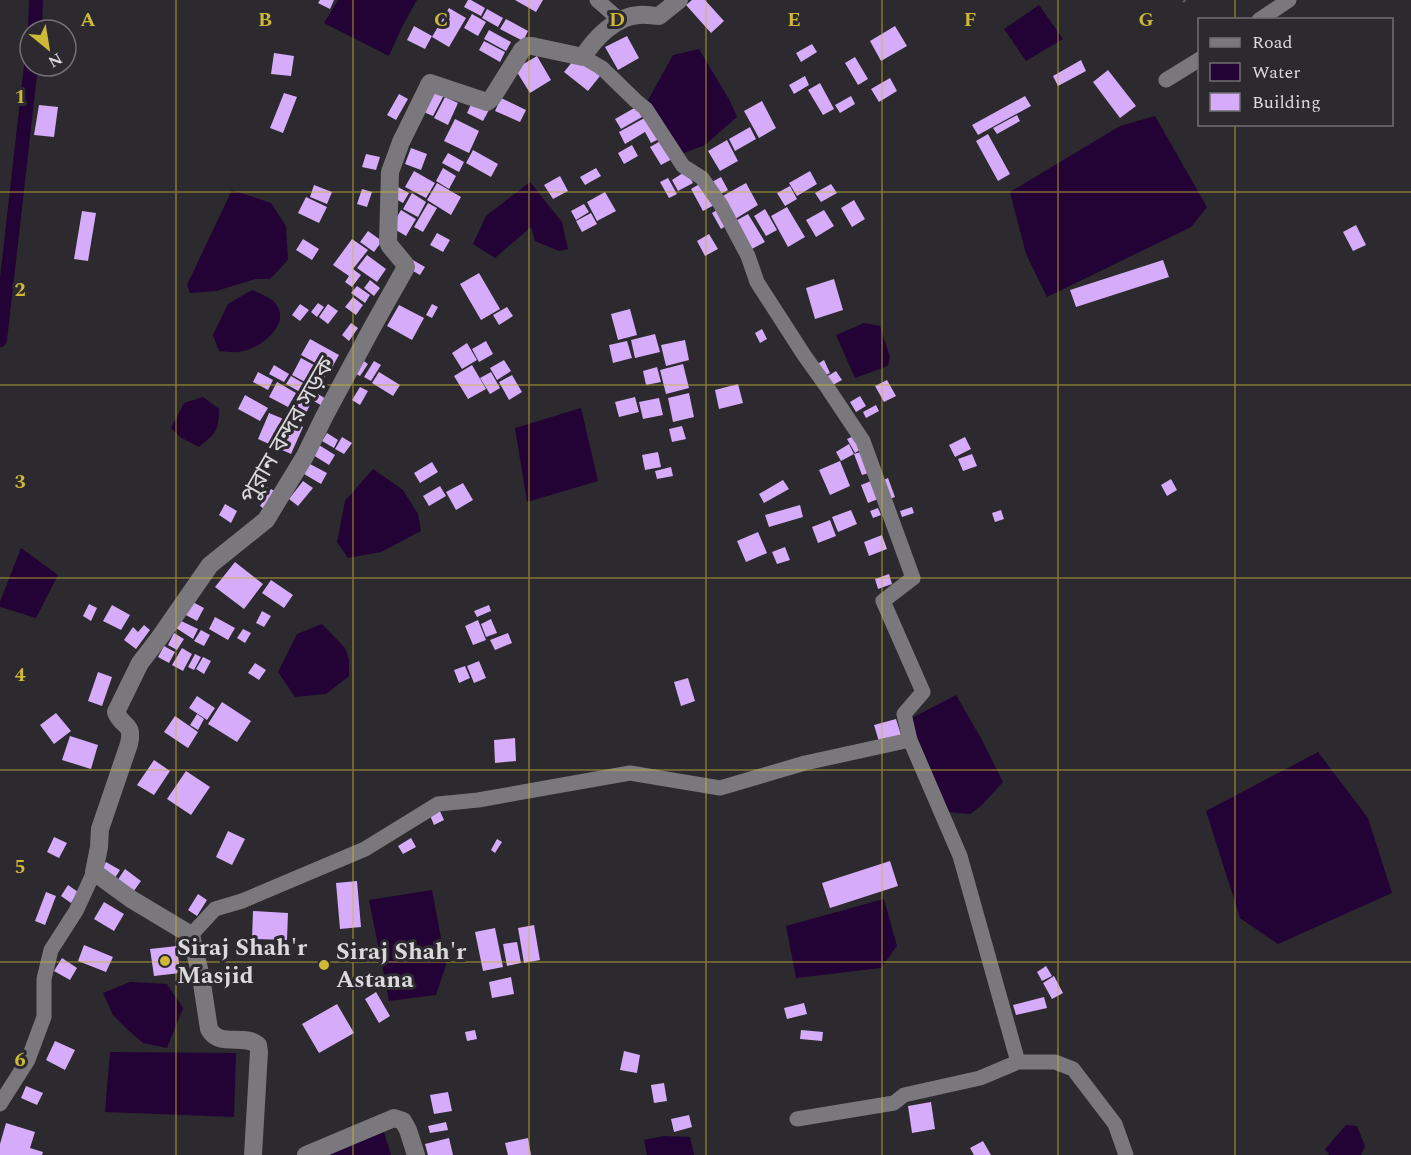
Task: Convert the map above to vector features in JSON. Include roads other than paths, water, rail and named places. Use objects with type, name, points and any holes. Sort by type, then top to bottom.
[{"type":"street","points":[[597,0],[621,21]]},
{"type":"street","points":[[679,0],[659,16],[638,15],[621,21],[600,34],[583,57],[602,68],[646,109],[683,166],[702,178],[731,223],[748,256],[757,282],[862,441],[913,578],[884,601],[923,692],[904,714],[910,740],[960,856],[1018,1062]]},
{"type":"street","points":[[1262,18],[1289,0]]},
{"type":"street","name":"পুরান বন্দর সড়ক","points":[[94,872],[100,829],[131,735],[127,725],[116,712],[140,663],[210,565],[266,520],[305,456],[406,267],[388,242],[390,172],[401,142],[428,86],[433,83],[487,102],[527,46],[583,57]]},
{"type":"street","points":[[1166,80],[1198,60]]},
{"type":"street","points":[[191,935],[215,909],[242,901],[365,849],[438,804],[478,800],[630,773],[720,788],[805,763],[910,740]]},
{"type":"street","points":[[0,1104],[28,1060],[44,1017],[44,979],[51,950],[76,910],[94,872],[131,899],[191,935],[212,1035],[218,1039],[253,1041],[258,1045],[253,1155]]},
{"type":"street","points":[[797,1119],[894,1103],[904,1095],[980,1078],[1018,1062],[1055,1062],[1073,1069],[1115,1124],[1126,1155]]},
{"type":"street","points":[[306,1155],[394,1118],[403,1120],[416,1155]]},
{"type":"water","points":[[338,0],[417,0],[389,56],[324,23]]},
{"type":"water","points":[[1039,5],[1063,39],[1026,61],[1004,29]]},
{"type":"water","points":[[699,49],[737,117],[705,145],[681,154],[647,102],[673,55]]},
{"type":"water","points":[[1155,116],[1207,207],[1191,227],[1047,297],[1026,254],[1010,192],[1120,126]]},
{"type":"water","points":[[530,182],[562,222],[568,249],[559,251],[535,241],[531,227],[495,258],[473,244],[486,216]]},
{"type":"water","points":[[232,190],[271,203],[286,226],[288,260],[270,279],[256,279],[216,291],[190,293],[187,285]]},
{"type":"water","points":[[252,290],[273,301],[279,309],[280,318],[277,326],[272,334],[255,347],[238,352],[219,351],[213,335],[228,304]]},
{"type":"water","points":[[864,323],[880,326],[890,357],[888,366],[855,378],[836,335]]},
{"type":"water","points":[[203,397],[219,409],[219,416],[215,431],[199,447],[180,437],[171,428],[184,403]]},
{"type":"water","points":[[581,408],[598,481],[527,502],[515,428]]},
{"type":"water","points":[[373,469],[403,490],[418,514],[421,531],[381,552],[348,558],[337,542],[345,501]]},
{"type":"water","points":[[21,548],[58,575],[36,618],[0,607]]},
{"type":"water","points":[[322,624],[345,648],[349,659],[349,676],[326,694],[295,697],[278,672],[297,634]]},
{"type":"water","points":[[956,695],[1003,782],[982,805],[970,814],[948,812],[916,735],[912,718]]},
{"type":"water","points":[[1318,752],[1368,818],[1392,893],[1278,944],[1240,918],[1206,811]]},
{"type":"water","points":[[432,890],[446,965],[436,995],[389,1001],[369,900]]},
{"type":"water","points":[[884,899],[897,946],[881,968],[796,978],[786,926]]},
{"type":"water","points":[[130,982],[167,984],[183,1008],[167,1048],[143,1043],[113,1015],[103,993]]},
{"type":"water","points":[[110,1052],[236,1053],[234,1117],[105,1112]]},
{"type":"water","points":[[1346,1125],[1357,1126],[1365,1146],[1361,1155],[1329,1155],[1325,1149]]},
{"type":"water","points":[[382,1126],[391,1155],[324,1155]]},
{"type":"water","points":[[663,1136],[690,1137],[694,1155],[647,1155],[644,1140]]},
{"type":"waterway","points":[[35,18],[36,0]]},
{"type":"waterway","points":[[0,340],[30,78]]},
{"type":"place","name":"Siraj Shah'r Masjid","points":[[165,961]]},
{"type":"place","name":"Siraj Shah'r Astana","points":[[324,965]]}]
